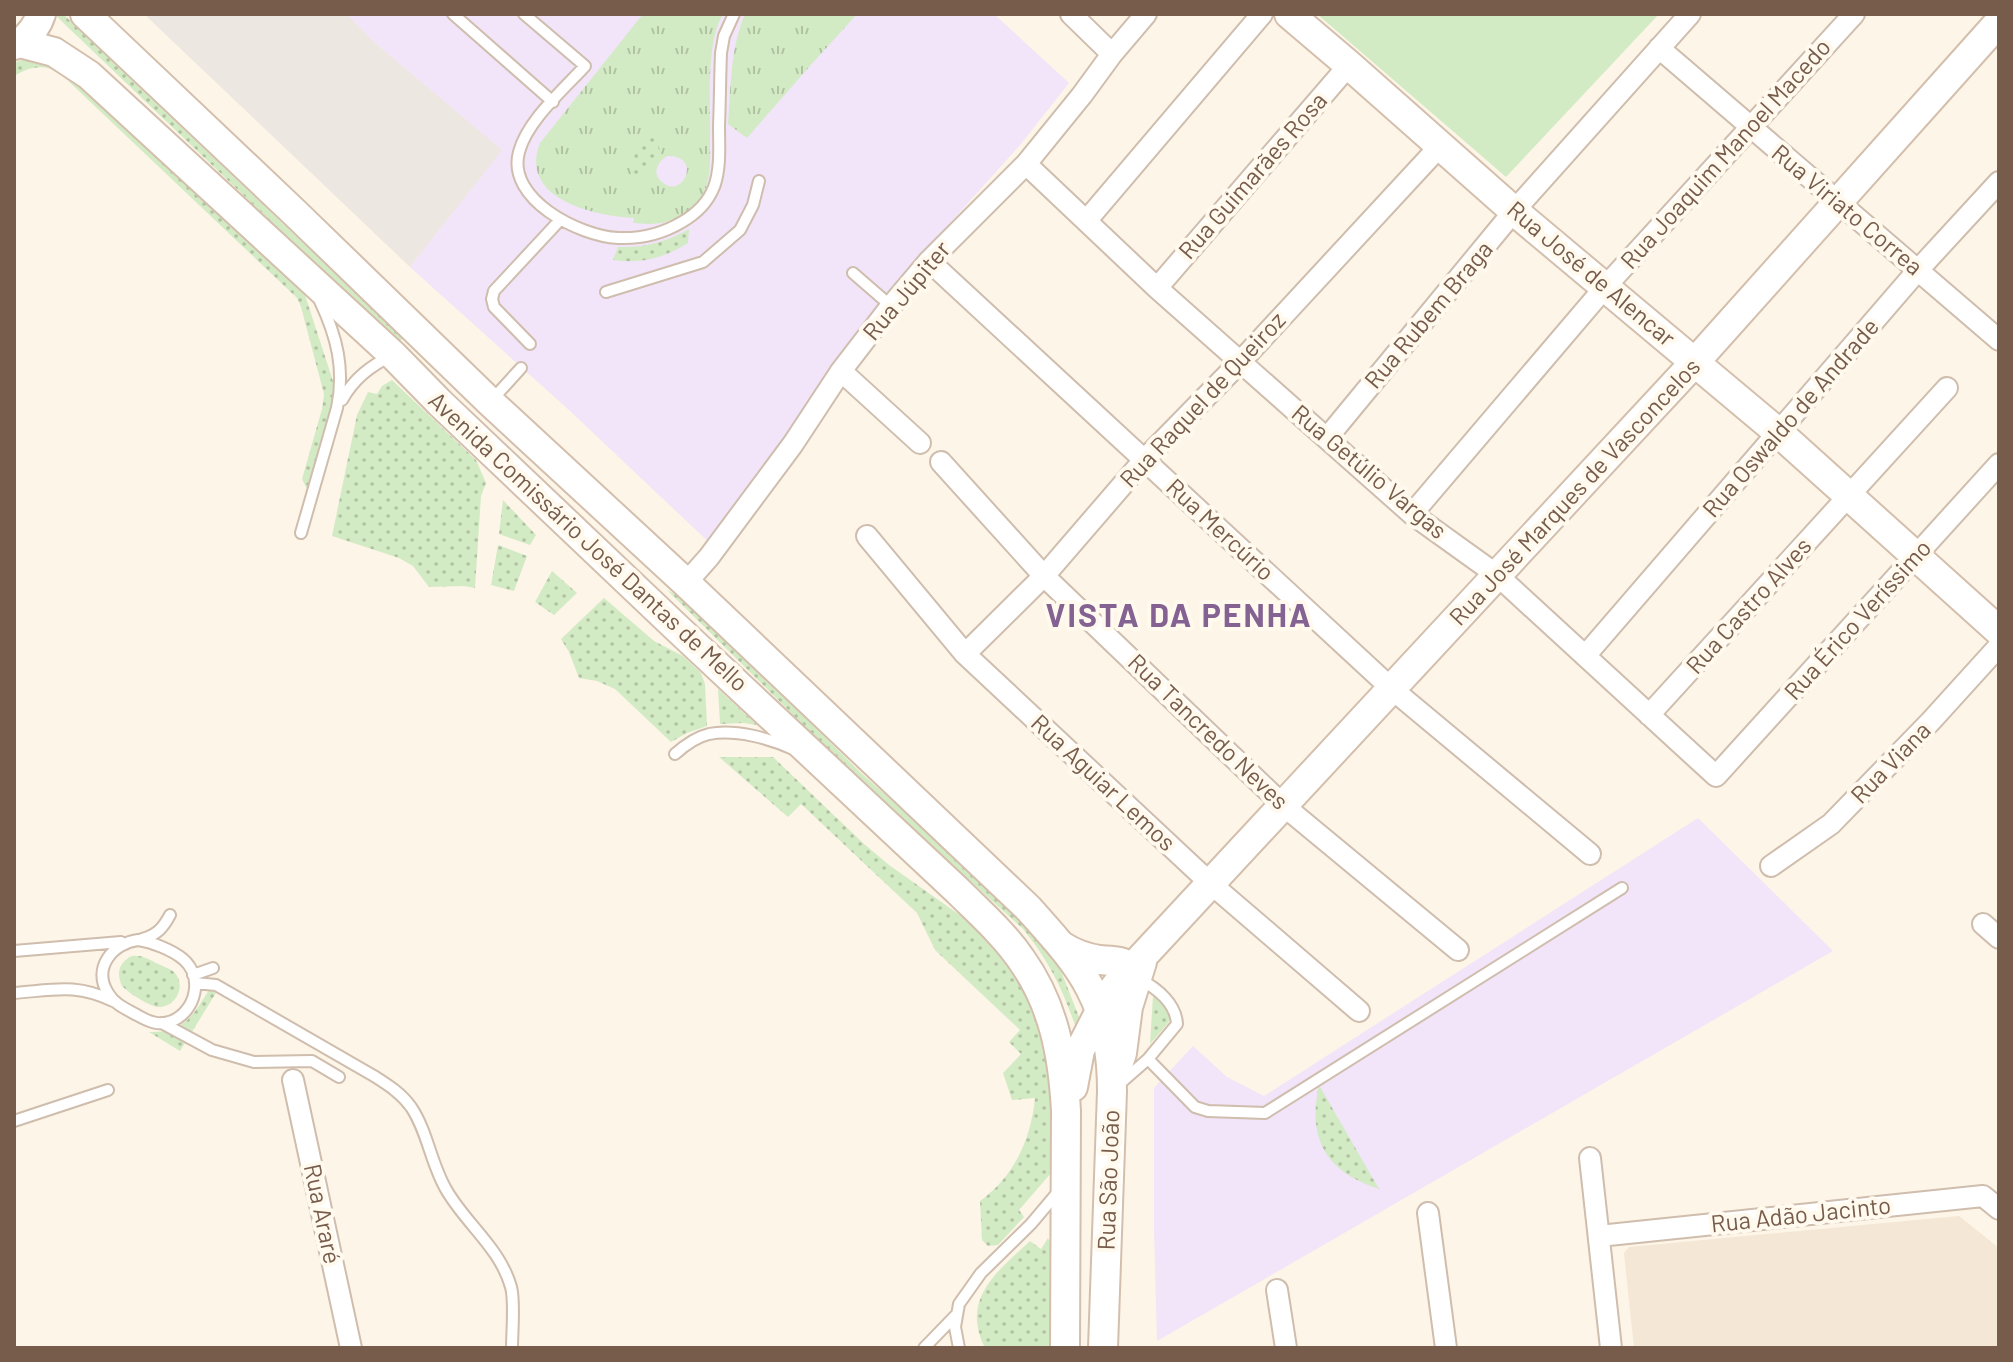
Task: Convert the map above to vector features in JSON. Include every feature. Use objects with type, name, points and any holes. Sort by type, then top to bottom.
[{"type":"main road","points":[[16,43],[29,36],[41,14]]},
{"type":"main road","name":"Avenida Comissário José Dantas de Mello","points":[[85,14],[496,408],[686,583],[1029,909],[1090,988],[1100,1012]]},
{"type":"main road","name":"Rua José de Alencar","points":[[1289,14],[1514,211],[1779,433],[1999,631]]},
{"type":"main road","name":"Rua José Marques de Vasconcelos","points":[[1066,1111],[1080,1050],[1111,991],[1137,967],[1210,883],[1695,362],[1999,22]]},
{"type":"main road","name":"Avenida Comissário José Dantas de Mello","points":[[16,43],[54,52],[89,75],[393,355],[1003,936],[1022,959],[1044,1003],[1060,1050],[1066,1111]]},
{"type":"main road","points":[[393,355],[410,350],[422,355],[464,395],[485,407],[496,408]]},
{"type":"main road","points":[[1059,944],[1083,957],[1118,961],[1137,967],[1122,1053],[1112,1086]]},
{"type":"main road","name":"Rua São João","points":[[1100,1012],[1112,1086],[1103,1348]]},
{"type":"main road","name":"Rua São João","points":[[1064,1346],[1066,1111]]},
{"type":"street","points":[[1071,14],[1112,54]]},
{"type":"street","name":"Rua Júpiter","points":[[686,583],[793,444],[841,371],[891,306],[929,261],[1026,164],[1146,14]]},
{"type":"street","points":[[1087,220],[1262,14]]},
{"type":"street","name":"Rua Rubem Braga","points":[[1327,438],[1514,211],[1690,14]]},
{"type":"street","name":"Rua Joaquim Manoel Macedo","points":[[1412,514],[1606,286],[1854,14]]},
{"type":"street","name":"Rua Viriato Correa","points":[[1659,48],[1918,270],[1995,329]]},
{"type":"street","name":"Rua Guimarães Rosa","points":[[1157,288],[1349,65]]},
{"type":"street","name":"Rua Raquel de Queiroz","points":[[965,654],[1044,576],[1144,460],[1241,361],[1440,146]]},
{"type":"street","name":"Rua Getúlio Vargas","points":[[1026,164],[1157,288],[1412,514],[1497,575],[1716,776]]},
{"type":"street","name":"Rua Oswaldo de Andrade","points":[[1585,656],[1918,270],[1999,182]]},
{"type":"street","name":"Rua Mercúrio","points":[[929,261],[1392,689],[1590,854]]},
{"type":"street","points":[[841,371],[920,443]]},
{"type":"street","name":"Rua Castro Alves","points":[[1649,715],[1947,388]]},
{"type":"street","name":"Rua Tancredo Neves","points":[[941,462],[1044,576],[1284,806],[1458,950]]},
{"type":"street","name":"Rua Érico Veríssimo","points":[[1716,776],[1999,464]]},
{"type":"street","name":"Rua Aguiar Lemos","points":[[867,536],[965,654],[1210,883],[1359,1011]]},
{"type":"street","name":"Rua Viana","points":[[1771,866],[1831,824],[1999,646]]},
{"type":"street","name":"Rua Araré","points":[[293,1080],[351,1348]]},
{"type":"street","points":[[1590,1158],[1611,1348]]},
{"type":"street","name":"Rua Adão Jacinto","points":[[1599,1236],[1983,1196],[1999,1209]]},
{"type":"street","points":[[1428,1213],[1446,1348]]},
{"type":"street","points":[[1277,1290],[1286,1348]]},
{"type":"lane","points":[[453,14],[553,102]]},
{"type":"lane","points":[[524,14],[585,66],[529,129],[518,156],[517,170],[523,186],[560,220],[597,235],[617,238],[646,237],[669,230],[692,216],[706,202],[714,186],[718,162],[721,53],[724,36],[734,14]]},
{"type":"lane","points":[[606,292],[703,262],[740,230],[753,205],[759,181]]},
{"type":"lane","points":[[530,344],[500,315],[492,299],[498,284],[560,220]]},
{"type":"lane","points":[[301,533],[337,408],[342,375],[338,349],[326,313],[303,272]]},
{"type":"lane","points":[[853,273],[891,306]]},
{"type":"lane","points":[[337,408],[362,374],[393,355]]},
{"type":"lane","points":[[496,408],[521,368]]},
{"type":"lane","points":[[675,754],[709,734],[753,735],[811,758],[844,783]]},
{"type":"lane","points":[[1148,1059],[1195,1107],[1208,1111],[1265,1113],[1622,888]]},
{"type":"lane","points":[[14,951],[155,935],[170,915]]},
{"type":"lane","points":[[14,993],[91,991],[150,1022],[162,1023],[174,1020],[192,1004],[195,992],[191,968],[183,959],[149,941],[132,940],[117,946],[104,963],[102,974],[104,985],[116,1003]]},
{"type":"lane","points":[[1112,1086],[1148,1059],[1178,1020],[1164,996],[1146,982],[1137,967]]},
{"type":"lane","points":[[194,979],[213,968]]},
{"type":"lane","points":[[194,979],[216,985],[374,1076],[396,1090],[411,1106],[448,1193],[495,1251],[512,1289],[512,1348]]},
{"type":"lane","points":[[162,1023],[212,1050],[254,1062],[312,1061],[339,1077]]},
{"type":"lane","points":[[14,1121],[108,1090]]},
{"type":"lane","points":[[959,1348],[955,1327],[959,1304],[981,1273],[1037,1218],[1064,1184]]},
{"type":"lane","points":[[924,1348],[956,1315]]},
{"type":"shaded area","points":[[144,14],[347,14],[374,42],[503,150],[410,267]]},
{"type":"shaded area","points":[[347,14],[994,14],[1069,83],[1020,145],[882,299],[715,548],[570,411],[410,267],[502,150],[374,42]]},
{"type":"shaded area","points":[[1698,818],[1833,951],[1157,1341],[1154,1088],[1193,1046],[1227,1077],[1264,1096]]},
{"type":"shaded area","points":[[1959,1216],[1999,1248],[1999,1348],[1634,1348],[1624,1253],[1629,1247]]},
{"type":"green space","points":[[54,14],[63,14],[403,338],[398,343]]},
{"type":"green space","points":[[643,14],[723,14],[711,58],[708,179],[705,190],[687,212],[664,222],[633,223],[634,218],[600,213],[564,201],[550,191],[540,178],[536,162],[540,143]],"holes":[[[667,156],[685,162],[686,176],[676,186],[669,186],[659,179],[657,168]]]},
{"type":"green space","points":[[745,14],[857,14],[747,138],[728,124],[734,54]]},
{"type":"green space","points":[[1317,14],[1659,14],[1506,177]]},
{"type":"green space","points":[[26,58],[61,66],[305,295],[333,381],[334,396],[308,491],[302,479],[324,394],[297,298],[62,75],[38,67],[14,76],[14,63]]},
{"type":"green space","points":[[654,133],[661,153],[646,167],[636,186],[634,156]]},
{"type":"green space","points":[[689,229],[688,243],[670,253],[652,259],[613,260],[618,247],[655,243]]},
{"type":"green space","points":[[392,380],[476,460],[486,483],[481,496],[475,588],[429,587],[413,566],[399,558],[332,536],[357,415],[368,392],[377,394],[382,386]]},
{"type":"green space","points":[[503,500],[536,535],[530,545],[499,534]]},
{"type":"green space","points":[[498,545],[527,556],[514,591],[491,585]]},
{"type":"green space","points":[[552,571],[577,593],[554,615],[535,602]]},
{"type":"green space","points":[[667,590],[687,600],[861,773],[1004,900],[1045,946],[1061,971],[1081,1022],[1078,1034],[1056,979],[1023,929],[858,779]]},
{"type":"green space","points":[[604,598],[654,641],[683,656],[701,673],[705,684],[707,726],[671,742],[615,689],[579,678],[561,639]]},
{"type":"green space","points":[[718,689],[757,725],[720,724]]},
{"type":"green space","points":[[719,757],[773,757],[889,865],[974,925],[999,949],[1032,999],[1054,1078],[1052,1172],[1019,1210],[1024,1217],[998,1245],[988,1246],[982,1240],[980,1201],[1011,1169],[1030,1128],[1035,1098],[1012,1100],[1003,1073],[1021,1054],[1009,1042],[1020,1030],[935,950],[917,913],[801,804],[788,817]]},
{"type":"green space","points":[[132,956],[145,958],[174,972],[180,988],[172,1002],[161,1007],[152,1005],[122,986],[120,968]]},
{"type":"green space","points":[[1157,981],[1171,1000],[1173,1014],[1150,1044],[1153,996]]},
{"type":"green space","points":[[209,990],[216,993],[180,1051],[149,1032],[170,1030],[185,1022]]},
{"type":"green space","points":[[1319,1085],[1379,1189],[1346,1173],[1325,1151],[1316,1122]]},
{"type":"green space","points":[[1048,1238],[1056,1259],[1051,1348],[985,1348],[978,1330],[977,1314],[986,1287],[1030,1241],[1041,1249]]},
{"type":"district","name":"VISTA DA PENHA","points":[[1179,616]]}]
